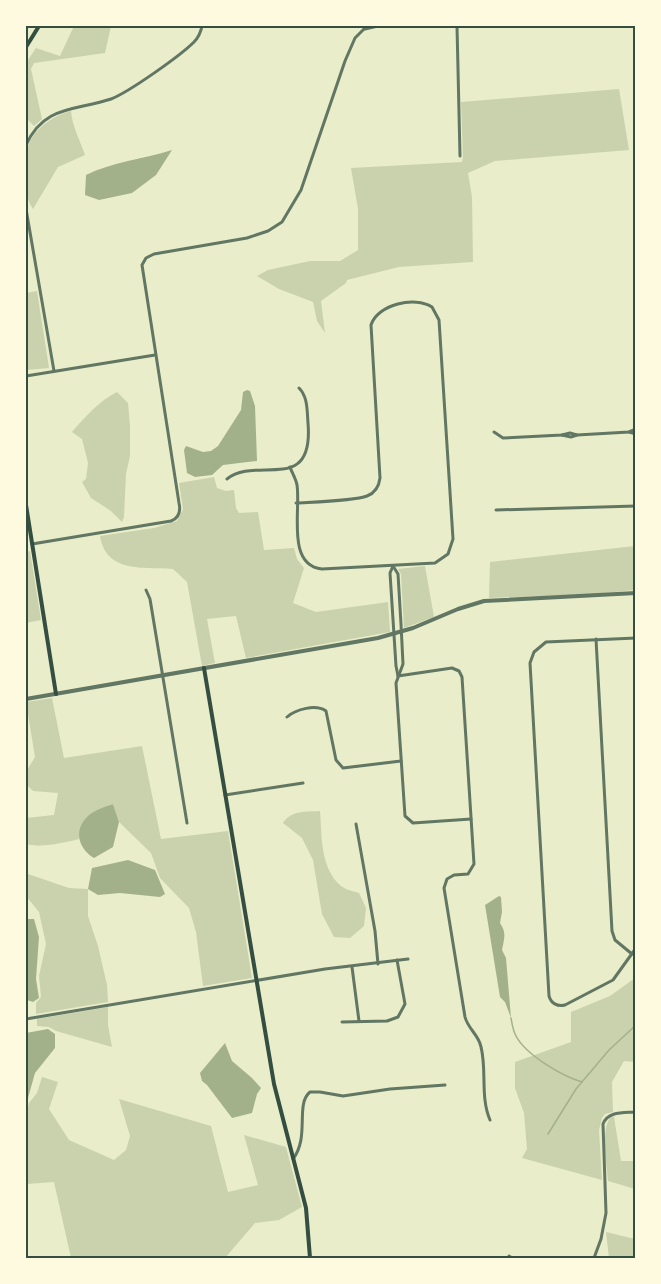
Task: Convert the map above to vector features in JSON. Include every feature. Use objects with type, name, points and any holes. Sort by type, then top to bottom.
[{"type":"main road","points":[[26,47],[38,27]]},
{"type":"main road","points":[[26,505],[56,694]]},
{"type":"main road","points":[[204,668],[280,1111],[306,1208],[310,1258]]},
{"type":"street","points":[[31,26],[38,27]]},
{"type":"street","points":[[26,145],[36,128],[50,116],[66,109],[111,99],[134,86],[195,41],[202,26]]},
{"type":"street","points":[[32,544],[171,521],[180,513],[141,269],[144,261],[154,254],[261,234],[282,222],[301,190],[355,38],[364,27],[378,26]]},
{"type":"street","points":[[457,26],[460,156]]},
{"type":"street","points":[[26,209],[54,371]]},
{"type":"street","points":[[290,467],[297,484],[296,503],[300,551],[307,564],[322,570],[393,566],[440,561],[448,554],[452,545],[439,320],[436,311],[418,302],[389,306],[380,311],[371,325],[380,478],[377,488],[363,497],[296,503]]},
{"type":"street","points":[[26,376],[155,355]]},
{"type":"street","points":[[227,479],[237,473],[290,467],[305,454],[309,440],[306,399],[299,388]]},
{"type":"street","points":[[629,432],[636,429]]},
{"type":"street","points":[[494,432],[503,438],[570,433],[577,435],[629,432],[636,434]]},
{"type":"street","points":[[496,510],[636,506]]},
{"type":"street","points":[[393,566],[398,574],[401,632],[402,664],[396,683],[404,813],[407,819],[414,823],[471,819]]},
{"type":"street","points":[[393,566],[390,573],[398,676]]},
{"type":"street","points":[[146,590],[150,599],[187,823]]},
{"type":"street","points":[[26,699],[369,640],[401,632],[484,601],[636,593]]},
{"type":"street","points":[[636,638],[546,642],[534,652],[530,663],[548,984],[551,1001],[557,1005],[565,1005],[613,980],[636,948]]},
{"type":"street","points":[[596,639],[612,931],[615,940],[632,954]]},
{"type":"street","points":[[398,676],[452,668],[461,674],[473,867],[468,874],[454,875],[447,879],[444,888],[465,1017],[482,1049],[486,1108],[490,1120]]},
{"type":"street","points":[[287,717],[296,711],[315,708],[322,708],[326,711],[336,760],[343,768],[401,761]]},
{"type":"street","points":[[225,795],[303,783]]},
{"type":"street","points":[[357,824],[375,931],[378,964]]},
{"type":"street","points":[[26,1018],[256,980],[408,959]]},
{"type":"street","points":[[342,1022],[392,1020],[402,1013],[405,1004],[397,960]]},
{"type":"street","points":[[352,966],[359,1021]]},
{"type":"street","points":[[293,1159],[302,1136],[303,1103],[310,1092],[343,1096],[390,1089],[445,1085]]},
{"type":"street","points":[[594,1258],[602,1239],[606,1213],[602,1131],[606,1118],[610,1115],[636,1112]]},
{"type":"shaded area","points":[[74,26],[111,26],[105,53],[34,63],[31,69],[42,119],[34,126],[26,118],[26,63],[36,48],[60,56]]},
{"type":"shaded area","points":[[619,89],[629,150],[495,161],[468,173],[472,197],[473,262],[399,267],[347,280],[321,301],[325,333],[317,321],[313,302],[279,289],[257,276],[268,270],[310,261],[340,261],[358,250],[358,209],[351,168],[462,162],[461,102]]},
{"type":"shaded area","points":[[71,111],[85,155],[58,167],[33,209],[26,190],[25,160],[28,146],[42,126],[63,113]]},
{"type":"shaded area","points":[[172,150],[156,175],[132,193],[99,200],[85,195],[86,175],[117,164]]},
{"type":"shaded area","points":[[37,291],[49,368],[26,370],[26,293]]},
{"type":"shaded area","points":[[250,391],[255,406],[257,461],[223,465],[212,475],[195,477],[187,473],[184,450],[186,446],[203,452],[211,451],[218,446],[241,410],[243,392]]},
{"type":"shaded area","points":[[117,392],[128,403],[130,426],[130,456],[126,474],[122,522],[111,511],[91,498],[82,482],[86,479],[88,463],[82,439],[72,432],[99,404]]},
{"type":"shaded area","points":[[214,477],[217,488],[226,491],[234,490],[236,508],[239,513],[258,512],[264,550],[294,548],[297,559],[304,568],[293,603],[316,612],[388,602],[390,632],[246,658],[236,616],[207,619],[215,663],[202,666],[187,582],[173,569],[127,566],[118,562],[104,548],[100,536],[154,528],[177,521],[183,509],[179,483]]},
{"type":"shaded area","points":[[635,546],[635,590],[582,595],[489,598],[490,562]]},
{"type":"shaded area","points":[[30,551],[41,620],[26,623],[26,552]]},
{"type":"shaded area","points":[[425,566],[434,617],[404,628],[401,574],[398,569]]},
{"type":"shaded area","points":[[52,698],[64,758],[142,746],[161,839],[228,831],[252,978],[203,986],[196,932],[189,908],[160,878],[151,853],[119,822],[113,804],[81,826],[79,839],[46,845],[26,844],[26,818],[54,815],[58,793],[33,791],[26,784],[26,772],[35,757],[26,702]]},
{"type":"shaded area","points":[[113,804],[119,822],[113,847],[94,858],[82,845],[80,828],[90,815]]},
{"type":"shaded area","points":[[320,811],[323,851],[329,870],[341,886],[359,893],[366,908],[364,926],[350,938],[334,937],[322,914],[313,860],[302,838],[283,823],[295,814]]},
{"type":"shaded area","points":[[128,860],[155,870],[165,894],[160,897],[120,893],[98,895],[88,889],[92,868]]},
{"type":"shaded area","points":[[26,875],[69,888],[88,889],[88,916],[98,946],[107,985],[108,1002],[36,1014],[36,1003],[41,997],[39,976],[46,944],[39,912],[26,896]]},
{"type":"shaded area","points":[[499,896],[502,912],[500,923],[504,933],[502,950],[506,958],[511,1018],[505,1002],[500,997],[485,905]]},
{"type":"shaded area","points":[[26,919],[34,919],[39,937],[36,979],[39,998],[33,1002],[27,1000],[26,993]]},
{"type":"shaded area","points":[[635,978],[635,1062],[624,1061],[612,1082],[613,1112],[605,1114],[599,1130],[602,1180],[522,1158],[527,1149],[524,1113],[515,1088],[515,1062],[571,1042],[571,1012],[610,996]]},
{"type":"shaded area","points":[[108,1007],[112,1047],[49,1027],[37,1026],[37,1019]]},
{"type":"shaded area","points":[[48,1029],[55,1034],[55,1048],[35,1073],[26,1105],[26,1033]]},
{"type":"shaded area","points":[[225,1043],[232,1061],[261,1088],[252,1113],[232,1118],[202,1081],[200,1073]]},
{"type":"shaded area","points":[[42,1077],[58,1082],[49,1109],[69,1140],[114,1160],[126,1150],[130,1136],[119,1099],[211,1126],[228,1192],[258,1185],[244,1135],[286,1147],[302,1207],[279,1220],[255,1223],[225,1258],[71,1258],[54,1182],[27,1184],[26,1178],[26,1115],[29,1103],[37,1093]]},
{"type":"shaded area","points":[[611,1117],[614,1117],[621,1161],[635,1161],[635,1189],[608,1181],[605,1138]]},
{"type":"shaded area","points":[[606,1232],[635,1239],[635,1258],[609,1258]]},
{"type":"waterway","points":[[511,1018],[515,1034],[528,1050],[555,1070],[582,1082]]},
{"type":"waterway","points":[[548,1134],[576,1089],[609,1050],[636,1025]]}]
